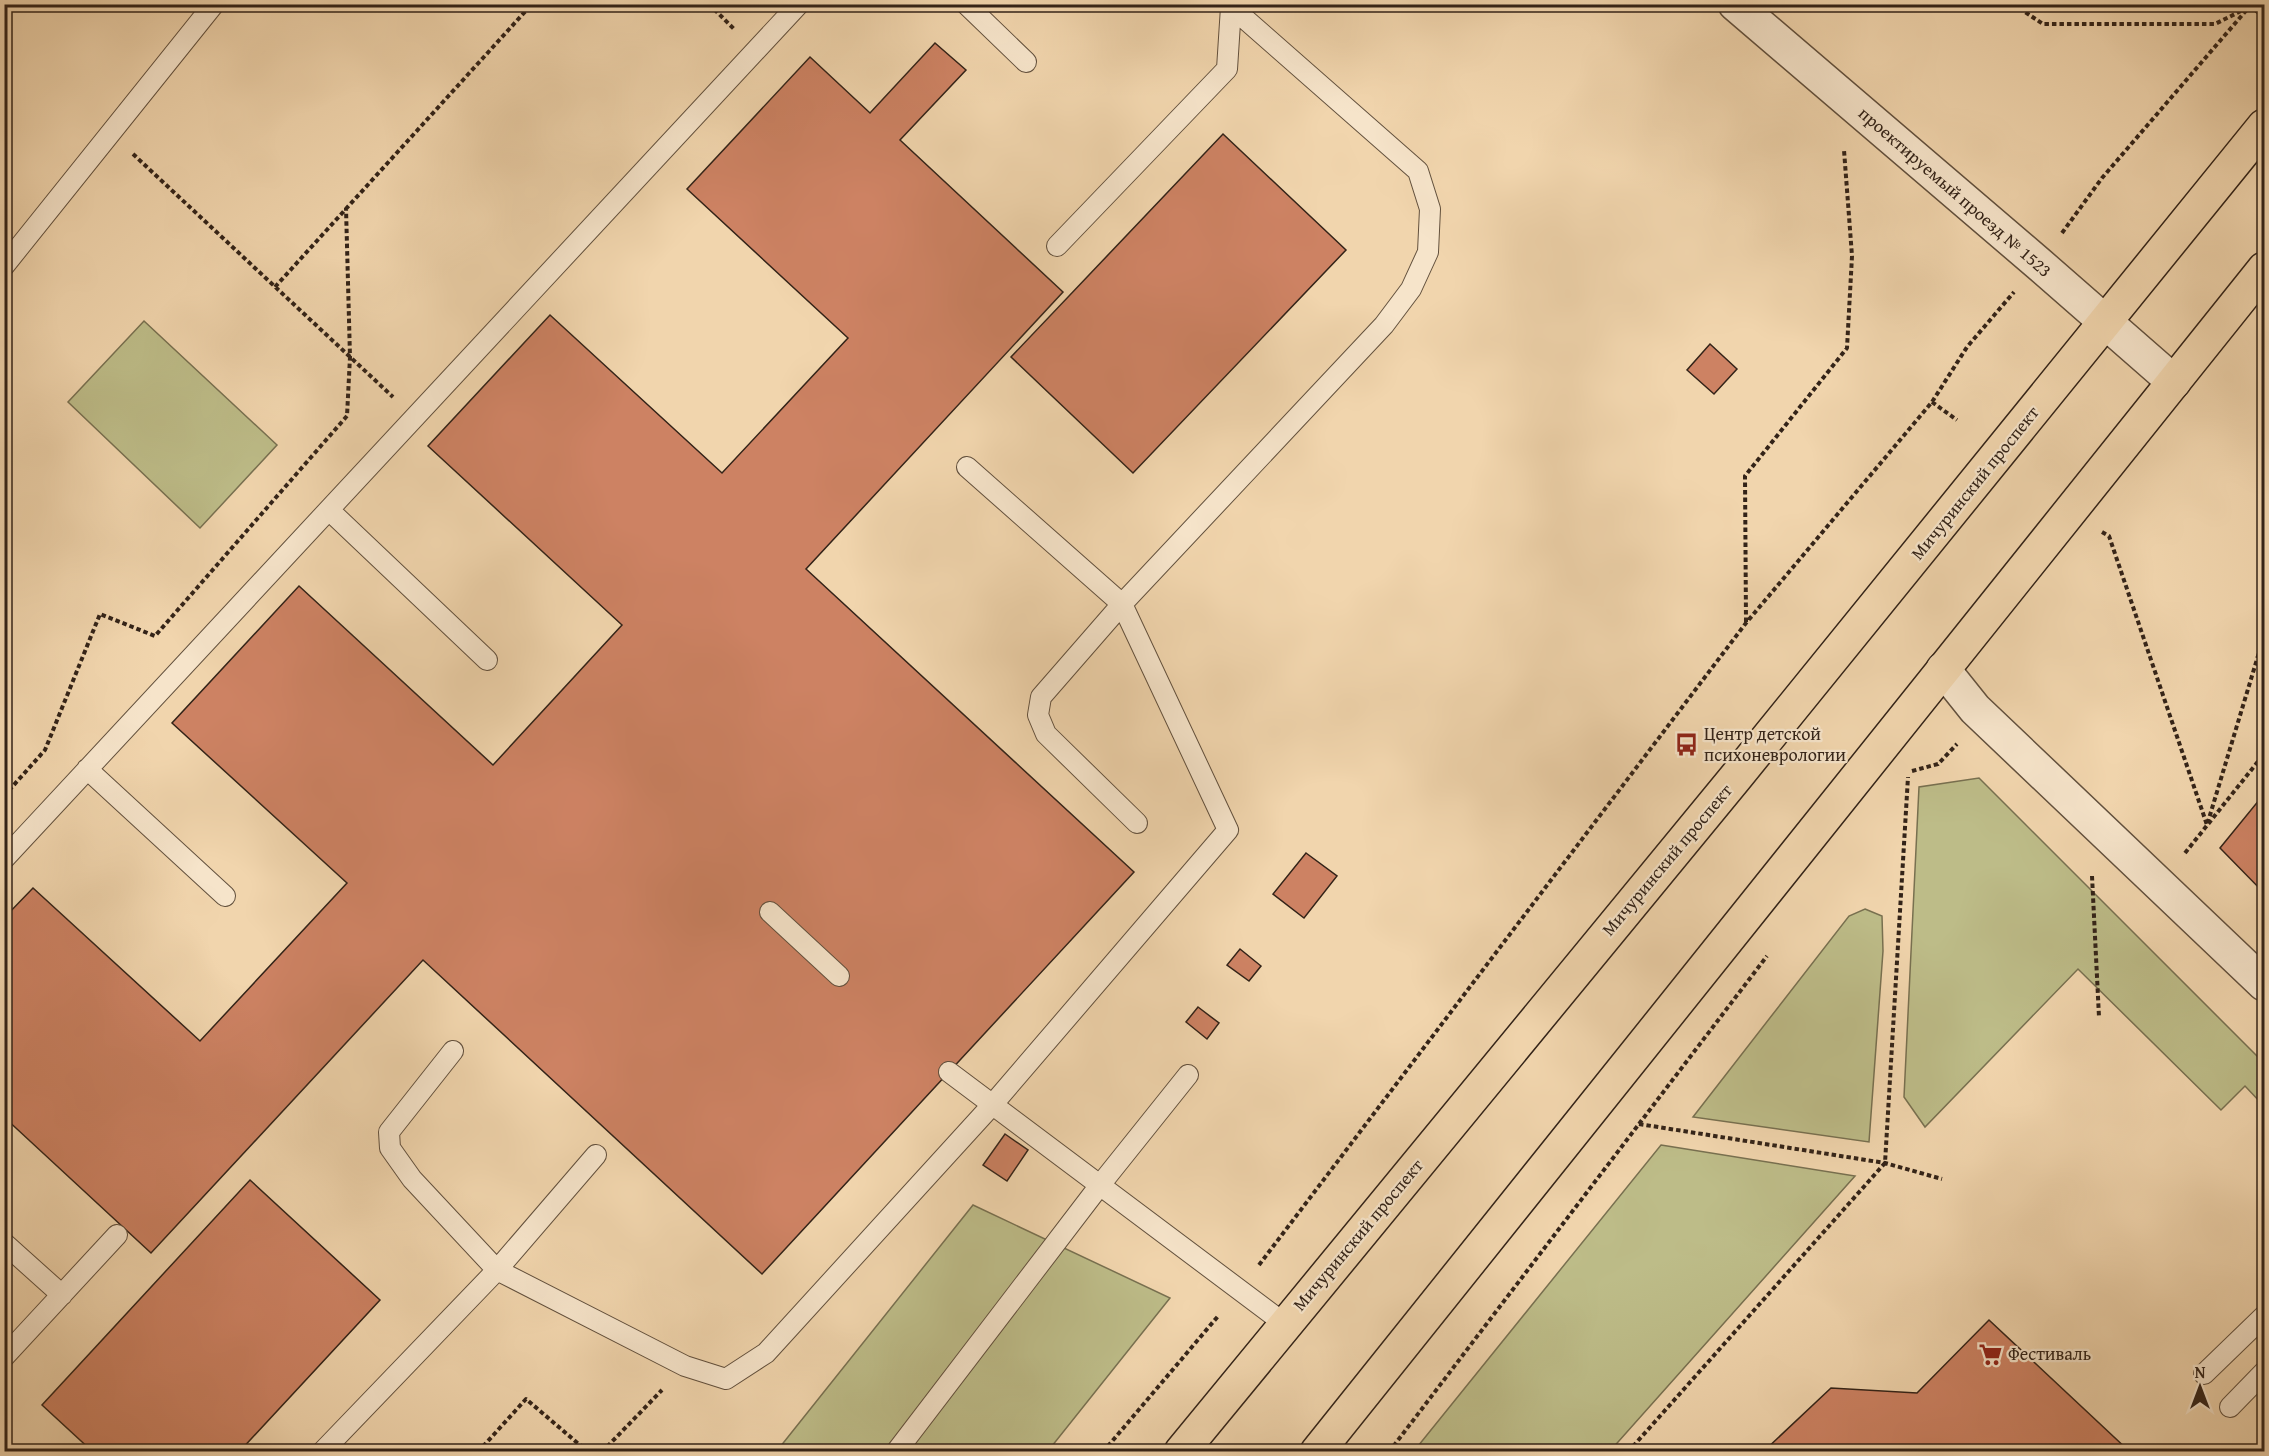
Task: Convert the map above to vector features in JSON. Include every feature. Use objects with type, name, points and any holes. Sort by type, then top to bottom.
[{"type":"main road","name":"Мичуринский проспект","points":[[1181,1452],[1736,777],[2265,126]]},
{"type":"main road","points":[[1317,1452],[2265,269]]},
{"type":"street","name":"проектируемый проезд № 1523","points":[[1735,4],[2174,382]]},
{"type":"street","points":[[1943,669],[1976,709],[2265,984]]},
{"type":"lane","points":[[4,266],[214,4]]},
{"type":"lane","points":[[4,858],[799,4]]},
{"type":"lane","points":[[966,4],[1026,62]]},
{"type":"lane","points":[[1057,246],[1227,69],[1230,6]]},
{"type":"lane","points":[[1137,823],[1046,734],[1038,715],[1041,697],[1122,604],[1384,325],[1412,289],[1428,252],[1430,209],[1418,171],[1230,6]]},
{"type":"lane","points":[[453,1051],[389,1132],[390,1148],[412,1179],[497,1270],[685,1366],[726,1379],[766,1353],[993,1104],[1228,830],[1122,604],[967,467]]},
{"type":"lane","points":[[328,510],[487,660]]},
{"type":"lane","points":[[87,769],[225,896]]},
{"type":"lane","points":[[770,912],[839,976]]},
{"type":"lane","points":[[949,1072],[1285,1324]]},
{"type":"lane","points":[[896,1452],[1100,1185],[1188,1075]]},
{"type":"lane","points":[[322,1452],[497,1270],[596,1155]]},
{"type":"lane","points":[[4,1358],[117,1234]]},
{"type":"lane","points":[[4,1244],[62,1295]]},
{"type":"lane","points":[[2204,1374],[2265,1316]]},
{"type":"lane","points":[[2230,1407],[2265,1372]]},
{"type":"path","points":[[275,287],[532,4]]},
{"type":"path","points":[[2013,4],[2043,24],[2142,25],[2215,24],[2250,6]]},
{"type":"path","points":[[2250,6],[2265,17]]},
{"type":"path","points":[[1103,1452],[1240,1290],[1746,623],[1932,402],[1967,347],[2039,264],[2102,178],[2250,6]]},
{"type":"path","points":[[1746,623],[1745,476],[1847,348],[1852,256],[1841,95]]},
{"type":"path","points":[[110,134],[415,418]]},
{"type":"path","points":[[4,796],[45,750],[100,614],[155,636],[347,416],[350,357],[346,208]]},
{"type":"path","points":[[1932,402],[1957,420]]},
{"type":"path","points":[[2109,536],[2207,825]]},
{"type":"path","points":[[2207,825],[2265,636]]},
{"type":"path","points":[[1901,782],[1908,772],[1938,765],[1956,746]]},
{"type":"path","points":[[2185,853],[2265,754]]},
{"type":"path","points":[[1628,1452],[1885,1163],[1908,772]]},
{"type":"path","points":[[2092,876],[2099,1017]]},
{"type":"path","points":[[1389,1452],[1770,953]]},
{"type":"path","points":[[1639,1124],[1885,1163],[1941,1179]]},
{"type":"path","points":[[602,1452],[685,1366]]},
{"type":"path","points":[[478,1452],[526,1399],[588,1452]]},
{"type":"shaded area","points":[[144,321],[277,445],[200,528],[68,402]]},
{"type":"shaded area","points":[[1979,778],[2264,1063],[2264,1106],[2245,1086],[2221,1110],[2078,969],[1925,1127],[1904,1097],[1919,787]]},
{"type":"shaded area","points":[[1865,909],[1882,916],[1883,951],[1869,1142],[1693,1117],[1849,916]]},
{"type":"shaded area","points":[[1661,1145],[1855,1176],[1610,1451],[1414,1451]]},
{"type":"shaded area","points":[[973,1205],[1170,1298],[1048,1451],[776,1452]]},
{"type":"building","points":[[935,43],[966,70],[900,140],[1063,292],[806,569],[1134,872],[762,1274],[423,960],[151,1253],[4,1117],[4,918],[33,888],[200,1041],[347,883],[172,723],[299,586],[493,765],[622,625],[428,446],[550,315],[722,473],[848,338],[687,189],[810,57],[870,113]]},
{"type":"building","points":[[1223,134],[1346,250],[1133,473],[1011,357]]},
{"type":"building","points":[[1710,344],[1737,369],[1714,394],[1687,370]]},
{"type":"building","points":[[2264,794],[2264,893],[2220,848]]},
{"type":"building","points":[[1306,853],[1337,876],[1304,918],[1273,894]]},
{"type":"building","points":[[1240,949],[1261,966],[1249,981],[1227,965]]},
{"type":"building","points":[[1198,1007],[1219,1023],[1207,1039],[1186,1022]]},
{"type":"building","points":[[1005,1134],[1028,1150],[1007,1181],[983,1165]]},
{"type":"building","points":[[250,1180],[380,1300],[239,1452],[93,1452],[42,1405]]},
{"type":"building","name":"Фестиваль","points":[[1989,1320],[2130,1452],[1763,1452],[1831,1388],[1917,1393]]},
{"type":"place","name":"Центр детской психоневрологии","points":[[1686,744]]},
{"type":"place","name":"Фестиваль","points":[[1990,1354]]}]
